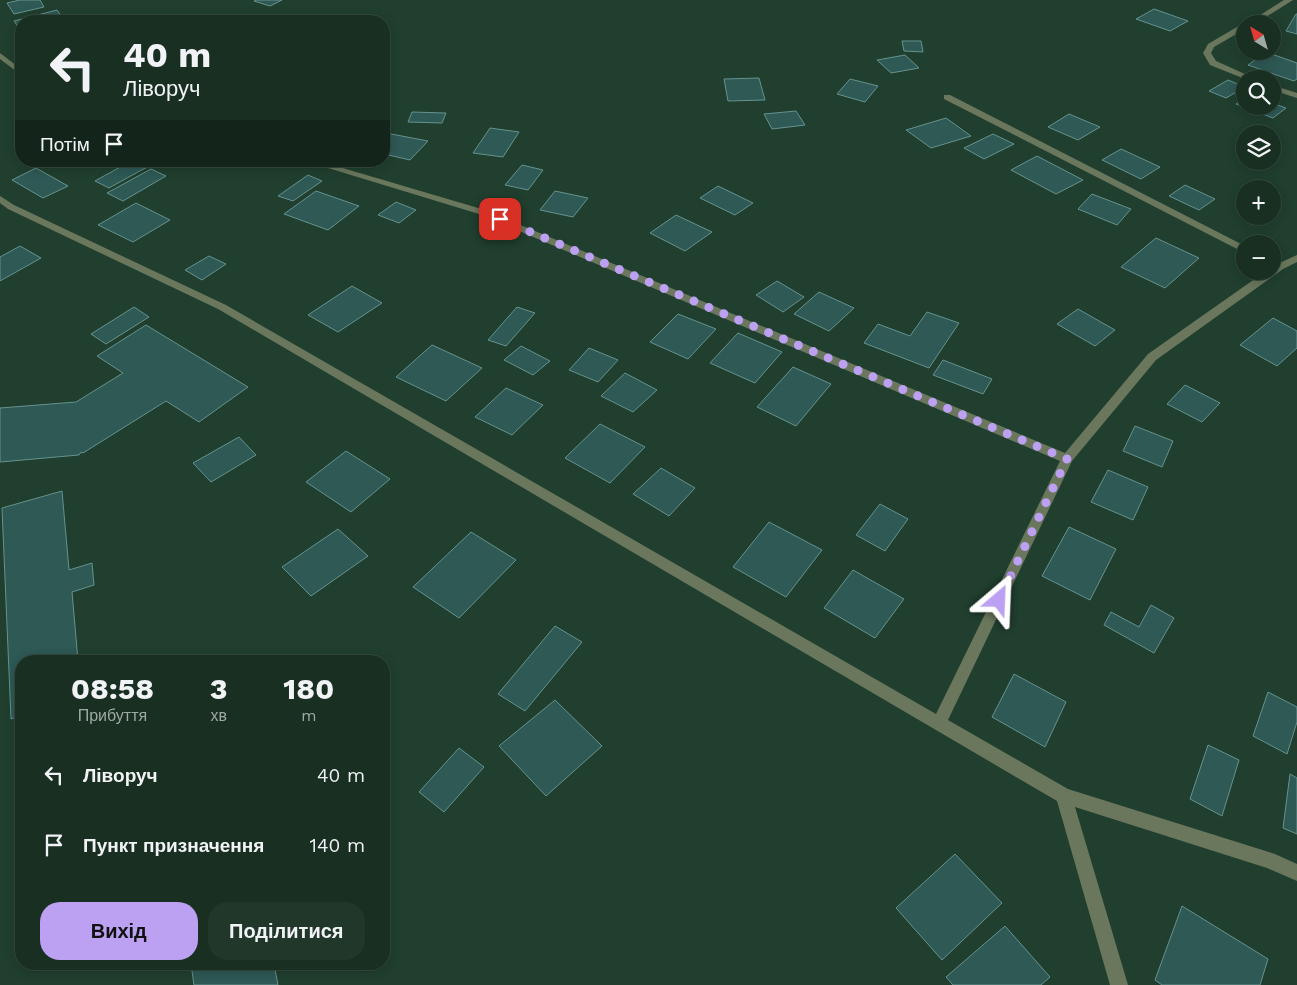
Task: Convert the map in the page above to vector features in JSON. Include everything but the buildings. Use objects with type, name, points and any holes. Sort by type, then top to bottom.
[{"type":"street","points":[[1264,15],[1289,0]]},
{"type":"street","points":[[1236,31],[1211,46],[1207,53],[1213,63],[1236,72]]},
{"type":"street","points":[[0,54],[15,68]]},
{"type":"street","points":[[1281,90],[1297,96]]},
{"type":"street","points":[[947,98],[1236,245]]},
{"type":"street","points":[[329,167],[482,212],[1067,459]]},
{"type":"street","points":[[0,199],[12,207],[222,307],[1064,796],[1269,860],[1297,873]]},
{"type":"street","points":[[1281,263],[1297,258]]},
{"type":"street","points":[[939,723],[1067,459],[1152,358],[1256,280]]},
{"type":"street","points":[[1064,796],[1119,985]]},
{"type":"route","points":[[500,219],[1067,459],[999,600]]}]
